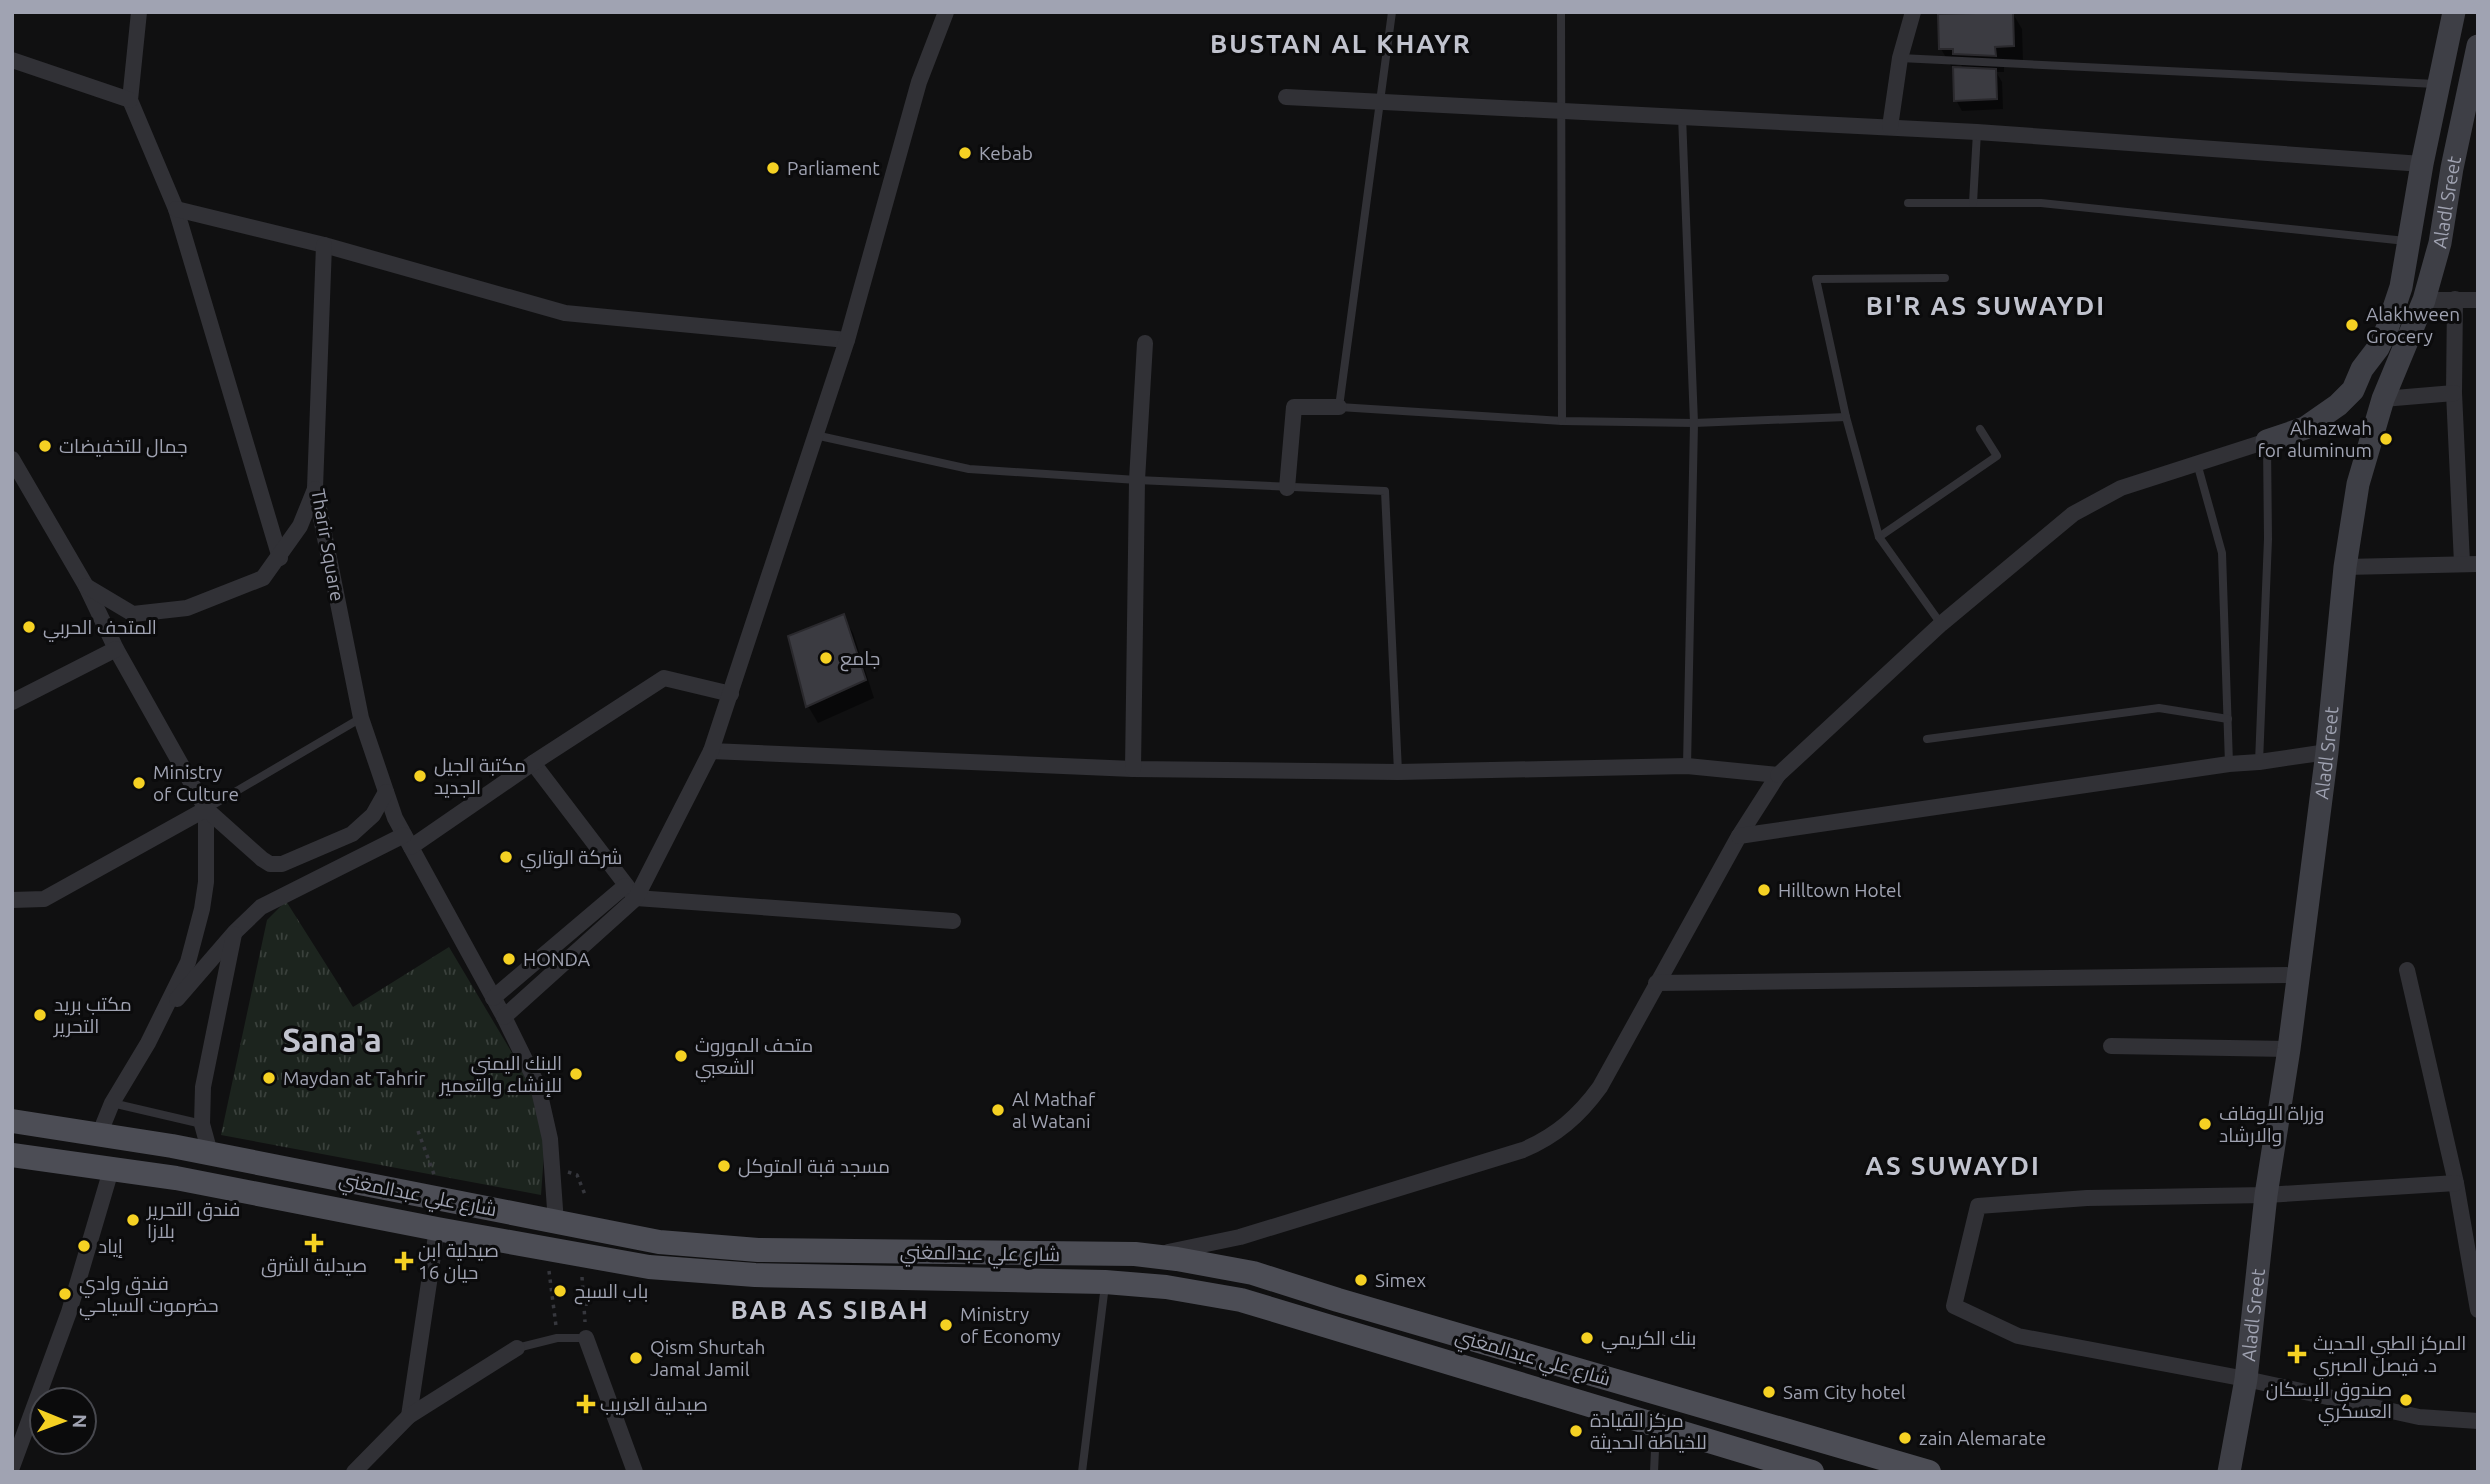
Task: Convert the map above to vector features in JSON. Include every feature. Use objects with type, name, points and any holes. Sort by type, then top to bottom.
[{"type":"main road","name":"شارع علي عبدالمغني","points":[[12,1121],[210,1153],[659,1242],[758,1250],[1149,1256],[1252,1273],[1929,1472]]},
{"type":"main road","name":"شارع علي عبدالمغني","points":[[12,1156],[176,1178],[547,1250],[649,1267],[755,1275],[1105,1282],[1166,1287],[1241,1300],[1812,1472]]},
{"type":"main road","points":[[1241,1300],[1252,1273]]},
{"type":"street","points":[[139,12],[130,100],[176,209],[280,558]]},
{"type":"street","points":[[504,1017],[630,892],[711,751],[847,340],[919,82],[946,12]]},
{"type":"street","points":[[1890,127],[1900,58],[1913,12]]},
{"type":"street","name":"Aladl Sreet","points":[[2267,441],[2305,428],[2322,418],[2353,390],[2362,369],[2378,348],[2395,308],[2454,12]]},
{"type":"street","name":"Aladl Sreet","points":[[2229,1472],[2246,1379],[2266,1195],[2289,1049],[2326,752],[2344,567],[2358,484],[2383,399],[2424,300],[2440,243],[2452,168],[2478,46]]},
{"type":"street","points":[[12,60],[130,100]]},
{"type":"street","points":[[1286,97],[1977,132],[2422,164]]},
{"type":"street","points":[[176,209],[324,245],[565,313],[847,340]]},
{"type":"street","name":"Tharir Square","points":[[324,245],[316,488],[361,718],[395,818],[504,1017],[538,1086],[553,1166],[556,1223]]},
{"type":"street","points":[[2344,567],[2470,564],[2454,393],[2455,299]]},
{"type":"street","points":[[2424,300],[2478,300]]},
{"type":"street","points":[[1133,769],[1137,480],[1145,343]]},
{"type":"street","points":[[2383,399],[2454,393]]},
{"type":"street","points":[[1287,488],[1294,407],[1339,407]]},
{"type":"street","points":[[1149,1256],[1240,1237],[1538,1143],[1567,1125],[1590,1101],[1739,836],[1778,775],[1941,624],[2073,514],[2121,488],[2267,441]]},
{"type":"street","points":[[12,459],[86,586],[116,649],[206,810],[262,859],[270,864],[282,864],[352,834],[373,815],[386,792]]},
{"type":"street","points":[[86,586],[133,614],[187,608],[263,578],[280,558],[300,526],[316,488]]},
{"type":"street","points":[[12,702],[116,649]]},
{"type":"street","points":[[160,1018],[235,932],[261,907],[276,898],[408,841],[664,678],[731,694]]},
{"type":"street","points":[[711,751],[1133,769],[1398,772],[1687,766],[1778,775]]},
{"type":"street","points":[[1739,836],[2326,752]]},
{"type":"street","points":[[533,763],[630,892]]},
{"type":"street","points":[[12,900],[44,899],[206,810]]},
{"type":"street","points":[[99,1135],[112,1103],[148,1043],[188,962],[200,922],[206,882],[206,810]]},
{"type":"street","points":[[493,998],[630,892],[953,921]]},
{"type":"street","points":[[210,1153],[202,1124],[206,1065],[235,932]]},
{"type":"street","points":[[2407,971],[2456,1183],[2478,1310]]},
{"type":"street","points":[[1656,983],[2297,975]]},
{"type":"street","points":[[2111,1046],[2289,1049]]},
{"type":"street","points":[[12,1467],[69,1312],[111,1170]]},
{"type":"street","points":[[2456,1183],[2266,1195],[2087,1198],[1978,1206],[1954,1306],[2018,1336],[2246,1379],[2419,1417],[2478,1421]]},
{"type":"street","points":[[409,1416],[437,1229]]},
{"type":"street","points":[[586,1338],[635,1472]]},
{"type":"street","points":[[354,1472],[409,1416],[517,1348]]},
{"type":"lane","points":[[1392,12],[1339,407],[1562,421],[1694,423],[1846,417]]},
{"type":"lane","points":[[1561,12],[1562,421]]},
{"type":"lane","points":[[1900,58],[2439,85]]},
{"type":"lane","points":[[1682,116],[1694,423],[1687,766]]},
{"type":"lane","points":[[1973,203],[1977,132]]},
{"type":"lane","points":[[1908,203],[2041,203],[2409,241]]},
{"type":"lane","points":[[1941,624],[1879,537],[1846,417],[1816,279],[1945,278]]},
{"type":"lane","points":[[1879,537],[1997,456],[1980,429]]},
{"type":"lane","points":[[816,435],[969,469],[1287,488],[1385,491],[1398,772]]},
{"type":"lane","points":[[2259,762],[2268,539],[2267,441]]},
{"type":"lane","points":[[2197,463],[2222,553],[2229,764]]},
{"type":"lane","points":[[1927,739],[2159,708],[2228,719]]},
{"type":"lane","points":[[206,810],[361,718]]},
{"type":"lane","points":[[112,1103],[202,1124]]},
{"type":"lane","points":[[1082,1472],[1105,1282]]},
{"type":"lane","points":[[517,1348],[557,1338],[586,1338]]},
{"type":"lane","points":[[1654,1472],[1656,1425]]},
{"type":"path","points":[[418,1130],[437,1182]]},
{"type":"path","points":[[577,1175],[586,1197]]},
{"type":"path","points":[[547,1250],[557,1338]]},
{"type":"path","points":[[581,1254],[586,1333],[586,1295]]},
{"type":"green space","points":[[286,901],[353,1007],[449,947],[530,1083],[545,1140],[541,1195],[221,1135],[267,920]]},
{"type":"building","points":[[2013,12],[2014,46],[1995,47],[1996,56],[1953,54],[1953,49],[1939,49],[1938,14]]},
{"type":"building","points":[[1953,67],[1996,69],[1997,99],[1954,101]]},
{"type":"building","name":"جامع","points":[[844,614],[866,680],[806,707],[788,636]]},
{"type":"place","name":"Kebab","points":[[965,153]]},
{"type":"place","name":"Parliament","points":[[773,168]]},
{"type":"place","name":"Alakhween Grocery","points":[[2352,325]]},
{"type":"place","name":"Alhazwah for aluminum","points":[[2386,439]]},
{"type":"place","name":"جمال للتخفيضات","points":[[45,446]]},
{"type":"place","name":"المتحف الحربي","points":[[29,627]]},
{"type":"place","name":"جامع","points":[[826,658]]},
{"type":"place","name":"مكتبة الجيل الجديد","points":[[420,776]]},
{"type":"place","name":"Ministry of Culture","points":[[139,783]]},
{"type":"place","name":"شركة الوتاري","points":[[506,857]]},
{"type":"place","name":"Hilltown Hotel","points":[[1764,890]]},
{"type":"place","name":"HONDA","points":[[509,959]]},
{"type":"place","name":"مكتب بريد التحرير","points":[[40,1015]]},
{"type":"place","name":"متحف الموروث الشعبي","points":[[681,1056]]},
{"type":"place","name":"البنك اليمني للإنشاء والتعمير","points":[[576,1074]]},
{"type":"place","name":"Maydan at Tahrir","points":[[269,1078]]},
{"type":"place","name":"Al Mathaf al Watani","points":[[998,1110]]},
{"type":"place","name":"وزراة الاوقاف والارشاد","points":[[2205,1124]]},
{"type":"place","name":"مسجد قبة المتوكل","points":[[724,1166]]},
{"type":"place","name":"فندق التحرير بلازا","points":[[133,1220]]},
{"type":"place","name":"صيدلية الشرق","points":[[314,1243]]},
{"type":"place","name":"إياد","points":[[84,1246]]},
{"type":"place","name":"صيدلية ابن حيان 16","points":[[404,1261]]},
{"type":"place","name":"Simex","points":[[1361,1280]]},
{"type":"place","name":"باب السبح","points":[[560,1291]]},
{"type":"place","name":"فندق وادي حضرموت السياحي","points":[[65,1294]]},
{"type":"place","name":"Ministry of Economy","points":[[946,1325]]},
{"type":"place","name":"بنك الكريمي","points":[[1587,1338]]},
{"type":"place","name":"المركز الطبي الحديث د. فيصل الصبري","points":[[2297,1354]]},
{"type":"place","name":"Qism Shurtah Jamal Jamil","points":[[636,1358]]},
{"type":"place","name":"Sam City hotel","points":[[1769,1392]]},
{"type":"place","name":"صندوق الإسكان العسكري","points":[[2406,1400]]},
{"type":"place","name":"صيدلية الغريب","points":[[586,1404]]},
{"type":"place","name":"مركز القيادة للخياطة الحديثة","points":[[1576,1431]]},
{"type":"place","name":"zain Alemarate","points":[[1905,1438]]},
{"type":"district","name":"BUSTAN AL KHAYR","points":[[1341,44]]},
{"type":"district","name":"BI'R AS SUWAYDI","points":[[1986,306]]},
{"type":"district","name":"Sana'a","points":[[332,1040]]},
{"type":"district","name":"AS SUWAYDI","points":[[1953,1166]]},
{"type":"district","name":"BAB AS SIBAH","points":[[830,1310]]}]
